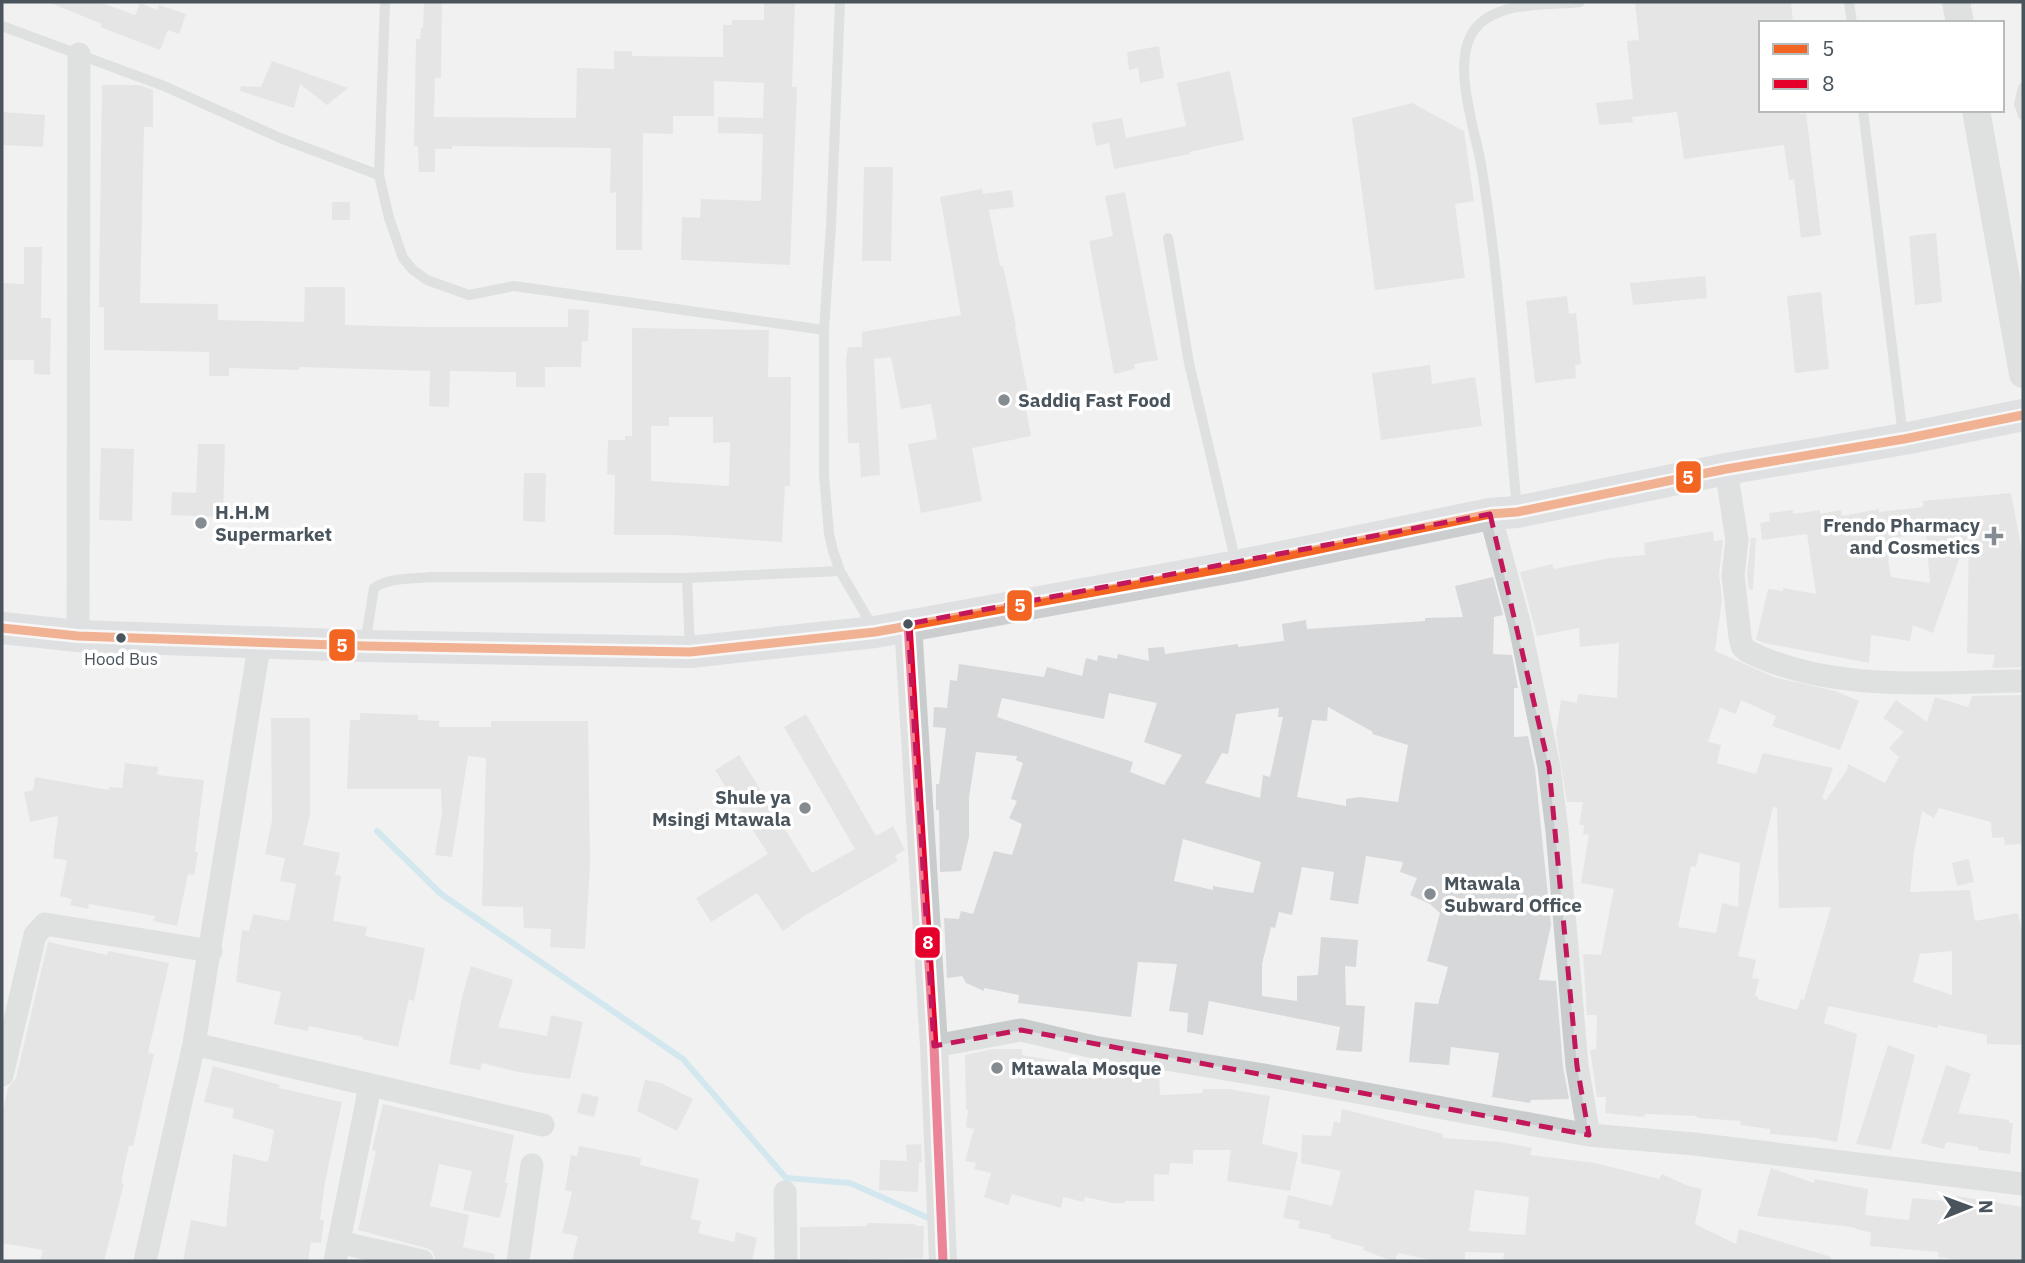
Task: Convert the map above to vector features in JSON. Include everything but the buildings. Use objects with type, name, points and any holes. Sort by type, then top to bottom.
[{"type":"main road","points":[[2,628],[78,636],[365,646],[690,652],[875,632],[1237,566],[1726,469],[1904,439],[2023,415]]},
{"type":"street","points":[[1956,2],[1960,21]]},
{"type":"street","points":[[78,636],[79,54]]},
{"type":"street","points":[[1976,112],[2023,374]]},
{"type":"street","points":[[1726,469],[1737,540],[1733,575],[1738,626],[1742,646],[1747,651],[1791,668],[1870,682],[2023,681]]},
{"type":"street","points":[[1504,513],[1518,622],[1549,767],[1558,831],[1577,1066],[1589,1135]]},
{"type":"street","points":[[908,624],[934,1046],[943,1261]]},
{"type":"street","points":[[145,1261],[194,1044],[260,641]]},
{"type":"street","points":[[2,1075],[35,935],[45,924],[211,951]]},
{"type":"street","points":[[934,1046],[1021,1030],[1094,1047],[1275,1077],[1589,1135],[1694,1144],[2023,1184]]},
{"type":"street","points":[[194,1044],[543,1125]]},
{"type":"street","points":[[370,1086],[337,1252],[422,1261]]},
{"type":"street","points":[[518,1261],[532,1165]]},
{"type":"street","points":[[785,1192],[786,1261]]},
{"type":"lane","points":[[385,2],[379,175],[389,218],[403,258],[413,270],[444,288],[469,295],[514,286],[824,330]]},
{"type":"lane","points":[[839,2],[822,400],[826,509],[829,534],[840,571],[875,632]]},
{"type":"lane","points":[[1504,513],[1491,231],[1467,96],[1466,46],[1483,21],[1502,10],[1580,2]]},
{"type":"lane","points":[[1849,2],[1852,21]]},
{"type":"lane","points":[[2,26],[164,86],[280,138],[379,175]]},
{"type":"lane","points":[[2023,88],[2020,104],[2023,115]]},
{"type":"lane","points":[[1863,112],[1904,439]]},
{"type":"lane","points":[[1168,238],[1189,363],[1237,566]]},
{"type":"lane","points":[[365,646],[374,588],[382,583],[431,578],[687,578],[840,571]]},
{"type":"lane","points":[[687,578],[690,652]]},
{"type":"highlighted area","points":[[1490,514],[1549,767],[1577,1066],[1589,1135],[1021,1030],[934,1046],[908,624]]},
{"type":"waterway","points":[[377,831],[441,894],[683,1059],[786,1178],[850,1183],[933,1220]]},
{"type":"transit line","name":"5","points":[[2,628],[78,636],[365,646],[690,652],[875,632],[1237,566],[1490,514],[1517,512],[1726,469],[1904,439],[2023,415]]},
{"type":"transit line","name":"8","points":[[908,624],[934,1046],[943,1261]]},
{"type":"place","name":"Saddiq Fast Food","points":[[1004,400]]},
{"type":"place","name":"H.H.M Supermarket","points":[[201,523]]},
{"type":"place","name":"Frendo Pharmacy and Cosmetics","points":[[1994,536]]},
{"type":"place","name":"Hood Bus","points":[[121,638]]},
{"type":"place","name":"Shule ya Msingi Mtawala","points":[[805,808]]},
{"type":"place","name":"Mtawala Subward Office","points":[[1430,894]]},
{"type":"place","name":"Mtawala Mosque","points":[[997,1068]]}]
